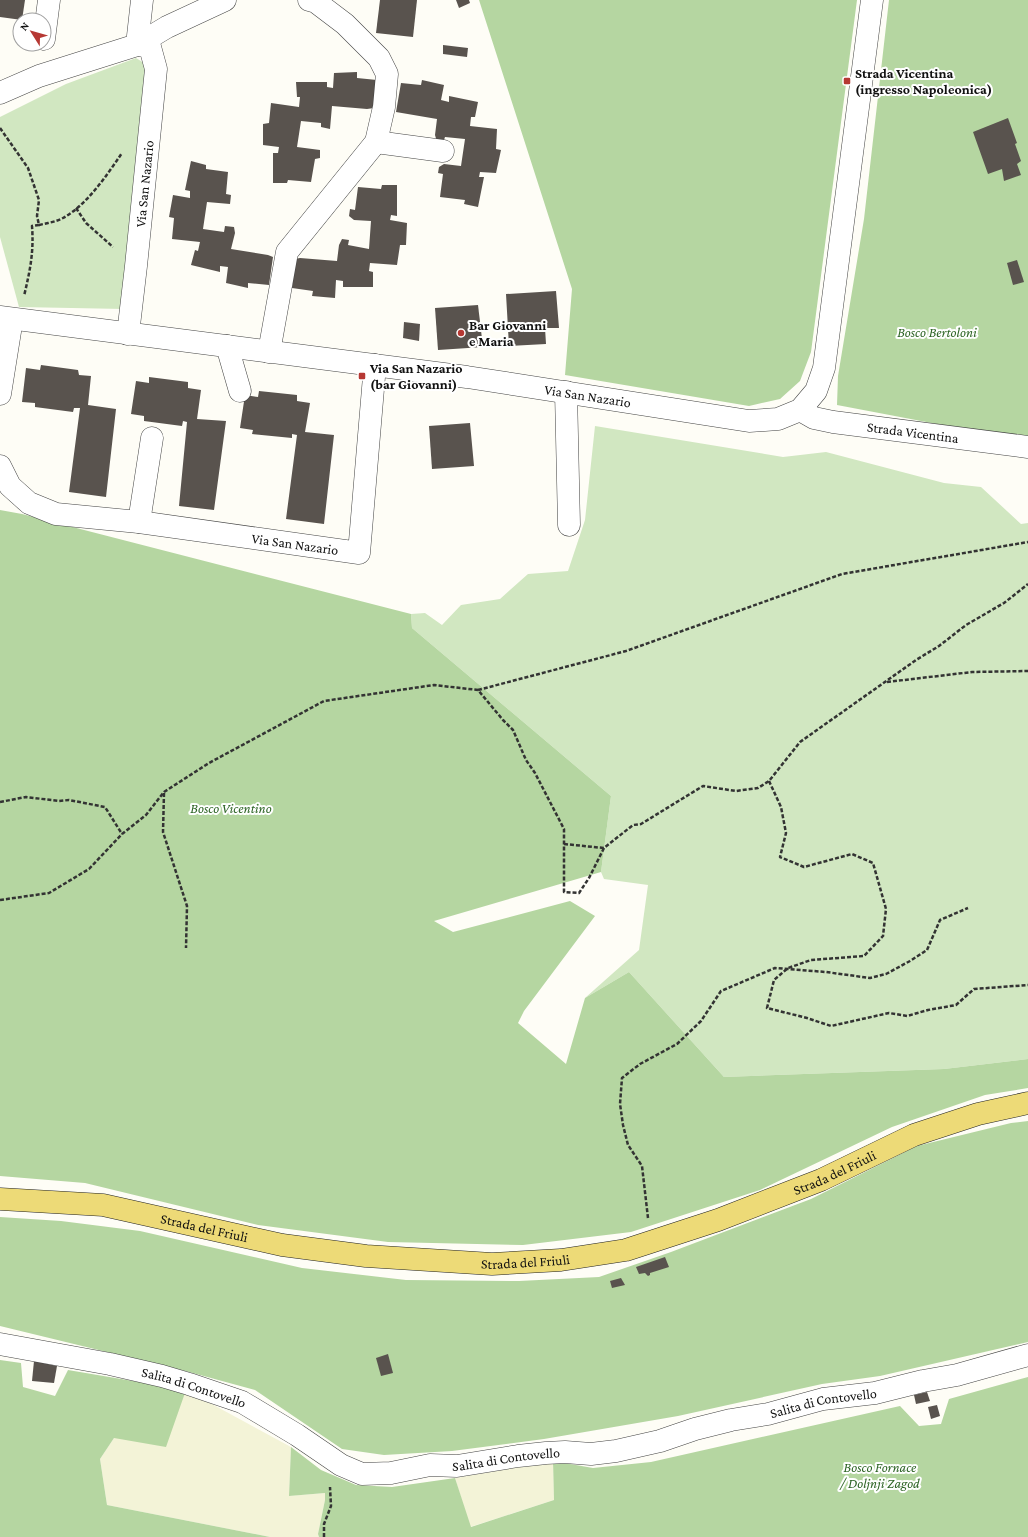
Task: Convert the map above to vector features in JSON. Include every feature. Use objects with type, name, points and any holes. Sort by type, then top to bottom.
[{"type":"main road","name":"Strada del Friuli","points":[[0,1199],[103,1204],[282,1245],[366,1256],[492,1264],[561,1260],[626,1250],[718,1220],[821,1180],[914,1135],[978,1114],[1028,1103]]},
{"type":"street","points":[[47,12],[49,0]]},
{"type":"street","points":[[137,45],[142,0]]},
{"type":"street","points":[[0,92],[39,76],[137,45],[167,27],[225,0]]},
{"type":"street","points":[[800,410],[816,391],[824,368],[872,0]]},
{"type":"street","points":[[269,352],[286,252],[376,142],[384,107],[387,74],[379,58],[345,24],[314,1]]},
{"type":"street","name":"Via San Nazario","points":[[128,334],[156,69],[150,47],[137,45]]},
{"type":"street","points":[[39,76],[42,52]]},
{"type":"street","points":[[376,142],[443,151]]},
{"type":"street","points":[[0,394],[6,318]]},
{"type":"street","name":"Via San Nazario","points":[[6,318],[467,377],[749,421],[778,419],[800,410]]},
{"type":"street","points":[[227,346],[240,391]]},
{"type":"street","name":"Via San Nazario","points":[[0,466],[10,486],[28,502],[56,514],[140,522],[359,553],[374,365]]},
{"type":"street","points":[[566,392],[570,525]]},
{"type":"street","name":"Strada Vicentina","points":[[800,410],[814,418],[833,422],[1028,447]]},
{"type":"street","points":[[140,522],[152,438]]},
{"type":"street","name":"Salita di Contovello","points":[[0,1344],[110,1364],[189,1384],[242,1402],[297,1435],[341,1465],[362,1474],[391,1473],[430,1465],[457,1466],[546,1453],[565,1452],[591,1454],[616,1451],[660,1441],[695,1429],[731,1420],[768,1414],[823,1398],[876,1393],[923,1381],[957,1376],[1028,1355]]},
{"type":"path","points":[[0,128],[28,168],[39,200],[37,216],[39,225]]},
{"type":"path","points":[[6,318],[22,303],[32,262],[34,243],[32,226],[63,218],[76,208],[97,188],[126,147]]},
{"type":"path","points":[[76,208],[86,222],[100,236],[136,266]]},
{"type":"path","points":[[0,900],[49,892],[89,869],[122,834],[146,815],[164,792],[209,763],[324,701],[434,685],[478,690],[626,651],[842,574],[1028,542]]},
{"type":"path","points":[[478,690],[502,720],[513,730],[526,760],[535,773],[564,829],[564,892],[579,892],[589,878],[604,848],[633,825],[641,824],[703,786],[736,791],[758,788],[769,781],[800,742],[916,660],[939,646],[966,625],[1004,602],[1028,584]]},
{"type":"path","points":[[886,682],[972,672],[1028,671]]},
{"type":"path","points":[[769,781],[781,807],[786,833],[780,857],[804,867],[852,854],[874,863],[886,909],[884,936],[864,956],[810,960],[788,969],[774,980],[767,1008],[807,1018],[831,1026],[889,1014],[907,1016],[928,1010],[956,1005],[974,990],[1028,985]]},
{"type":"path","points":[[164,792],[163,832],[187,906],[186,948]]},
{"type":"path","points":[[0,802],[26,797],[59,801],[69,800],[105,808],[122,834]]},
{"type":"path","points":[[564,844],[604,848]]},
{"type":"path","points":[[650,1242],[642,1166],[628,1145],[622,1125],[620,1104],[622,1078],[640,1064],[677,1044],[701,1021],[721,991],[775,968],[826,972],[870,978],[886,974],[927,950],[940,920],[968,908]]},
{"type":"path","points":[[324,1537],[324,1524],[331,1506],[328,1457]]},
{"type":"green space","points":[[479,0],[857,0],[811,352],[800,381],[780,399],[749,406],[565,375],[572,289]]},
{"type":"green space","name":"Bosco Bertoloni","points":[[889,0],[1028,0],[1028,438],[979,432],[837,405],[838,376],[864,219]]},
{"type":"green space","points":[[136,58],[144,63],[147,77],[124,309],[19,307],[0,237],[0,117],[66,84]]},
{"type":"green space","points":[[595,426],[783,457],[826,452],[944,483],[981,487],[1021,524],[1028,523],[1028,1059],[944,1069],[724,1077],[629,972],[585,998],[639,950],[648,885],[604,879],[601,872],[611,796],[412,628],[411,614],[425,613],[442,625],[461,605],[500,599],[528,574],[568,571],[585,520]]},
{"type":"green space","name":"Bosco Vicentino","points":[[0,510],[22,514],[411,614],[412,628],[611,796],[601,872],[434,921],[453,932],[570,901],[595,916],[524,1011],[518,1023],[566,1064],[585,998],[629,972],[724,1077],[944,1069],[1028,1059],[1028,1088],[985,1095],[892,1127],[760,1190],[631,1232],[523,1245],[388,1242],[258,1225],[85,1183],[0,1176]]},
{"type":"green space","points":[[1028,1121],[1028,1342],[880,1376],[822,1384],[678,1416],[544,1439],[452,1451],[384,1455],[342,1449],[255,1390],[189,1372],[0,1326],[0,1217],[61,1221],[140,1231],[302,1268],[406,1280],[519,1281],[599,1277],[671,1252],[811,1199],[917,1146],[1011,1123]]},
{"type":"green space","points":[[0,1360],[21,1363],[23,1387],[55,1396],[68,1370],[186,1390],[166,1447],[114,1438],[100,1459],[107,1505],[270,1537],[0,1537]]},
{"type":"green space","name":"Bosco Fornace / Doljnji Zagod","points":[[1028,1377],[1028,1537],[319,1537],[318,1534],[325,1493],[289,1496],[291,1447],[321,1470],[356,1485],[392,1487],[455,1478],[471,1527],[554,1500],[553,1461],[593,1468],[651,1462],[900,1406],[919,1426],[941,1424],[949,1399]]},
{"type":"green space","points":[[186,1390],[291,1447],[289,1496],[325,1493],[318,1534],[319,1537],[270,1537],[107,1505],[100,1459],[114,1438]]},
{"type":"green space","points":[[553,1461],[554,1500],[470,1527],[455,1478]]},
{"type":"building","points":[[0,0],[25,0],[23,12],[12,12],[12,19],[0,17]]},
{"type":"building","points":[[380,0],[417,0],[413,37],[376,33]]},
{"type":"building","points":[[456,0],[469,0],[470,3],[459,8]]},
{"type":"building","points":[[443,45],[468,48],[467,57],[443,54]]},
{"type":"building","points":[[357,72],[357,78],[377,80],[374,108],[367,109],[332,106],[330,129],[321,127],[321,123],[301,121],[297,147],[320,150],[320,158],[315,159],[311,182],[288,180],[287,183],[273,183],[273,153],[278,153],[279,147],[263,145],[263,124],[269,123],[271,103],[299,107],[300,97],[297,97],[296,82],[327,82],[327,87],[333,88],[334,73]]},
{"type":"building","points":[[422,80],[444,85],[441,100],[449,102],[449,96],[478,102],[475,117],[471,117],[470,126],[497,129],[496,149],[501,150],[496,173],[480,172],[479,177],[484,177],[478,207],[464,204],[465,200],[440,197],[443,174],[438,173],[439,167],[444,164],[461,166],[465,139],[445,137],[443,143],[437,142],[435,135],[437,119],[396,112],[401,83],[421,85]]},
{"type":"building","points":[[1008,118],[1017,143],[1015,144],[1021,161],[1017,164],[1021,175],[1004,181],[1002,169],[988,174],[973,132]]},
{"type":"building","points":[[191,161],[206,165],[206,169],[228,172],[226,194],[231,195],[230,204],[207,202],[203,229],[224,232],[225,226],[234,227],[235,233],[231,249],[273,257],[269,285],[248,283],[248,288],[226,283],[228,267],[220,266],[220,272],[191,265],[195,250],[198,251],[200,242],[172,239],[174,218],[169,217],[173,195],[190,198],[190,191],[185,190]]},
{"type":"building","points":[[382,185],[397,185],[397,216],[391,215],[390,220],[407,223],[406,245],[400,245],[397,265],[370,263],[369,271],[373,272],[373,287],[343,287],[343,281],[336,280],[335,298],[312,296],[313,291],[292,288],[295,259],[300,258],[337,261],[339,245],[342,239],[349,240],[348,245],[369,249],[371,221],[354,220],[349,216],[350,209],[355,210],[358,187],[381,189]]},
{"type":"building","points":[[1017,260],[1024,282],[1013,285],[1007,263]]},
{"type":"building","points":[[556,291],[559,328],[545,328],[546,344],[509,346],[506,294]]},
{"type":"building","points":[[478,305],[483,347],[438,350],[435,308]]},
{"type":"building","points":[[404,322],[420,324],[419,341],[403,338]]},
{"type":"building","points":[[41,365],[78,370],[79,375],[91,376],[88,405],[116,409],[106,497],[69,492],[80,408],[74,408],[73,412],[35,407],[35,403],[22,402],[26,368],[40,370]]},
{"type":"building","points":[[149,377],[188,382],[188,388],[201,390],[197,419],[226,421],[214,510],[179,506],[187,422],[183,421],[182,426],[144,421],[144,416],[131,414],[136,381],[149,383]]},
{"type":"building","points":[[259,391],[297,395],[297,401],[310,403],[305,432],[334,435],[324,524],[286,519],[297,435],[292,434],[292,438],[252,434],[253,430],[240,428],[245,395],[258,397]]},
{"type":"building","points":[[470,423],[474,466],[432,469],[429,426]]},
{"type":"building","points":[[665,1257],[669,1267],[650,1273],[648,1276],[645,1273],[639,1274],[636,1267]]},
{"type":"building","points":[[621,1278],[625,1285],[612,1288],[610,1281]]},
{"type":"building","points":[[388,1354],[393,1373],[381,1376],[376,1358]]},
{"type":"building","points":[[34,1361],[57,1366],[54,1383],[32,1381]]},
{"type":"building","points":[[927,1392],[930,1401],[916,1404],[914,1395]]},
{"type":"building","points":[[937,1405],[940,1416],[931,1419],[928,1407]]},
{"type":"place","name":"Strada Vicentina (ingresso Napoleonica)","points":[[847,81]]},
{"type":"place","name":"Bar Giovanni e Maria","points":[[461,333]]},
{"type":"place","name":"Via San Nazario (bar Giovanni)","points":[[362,376]]}]
